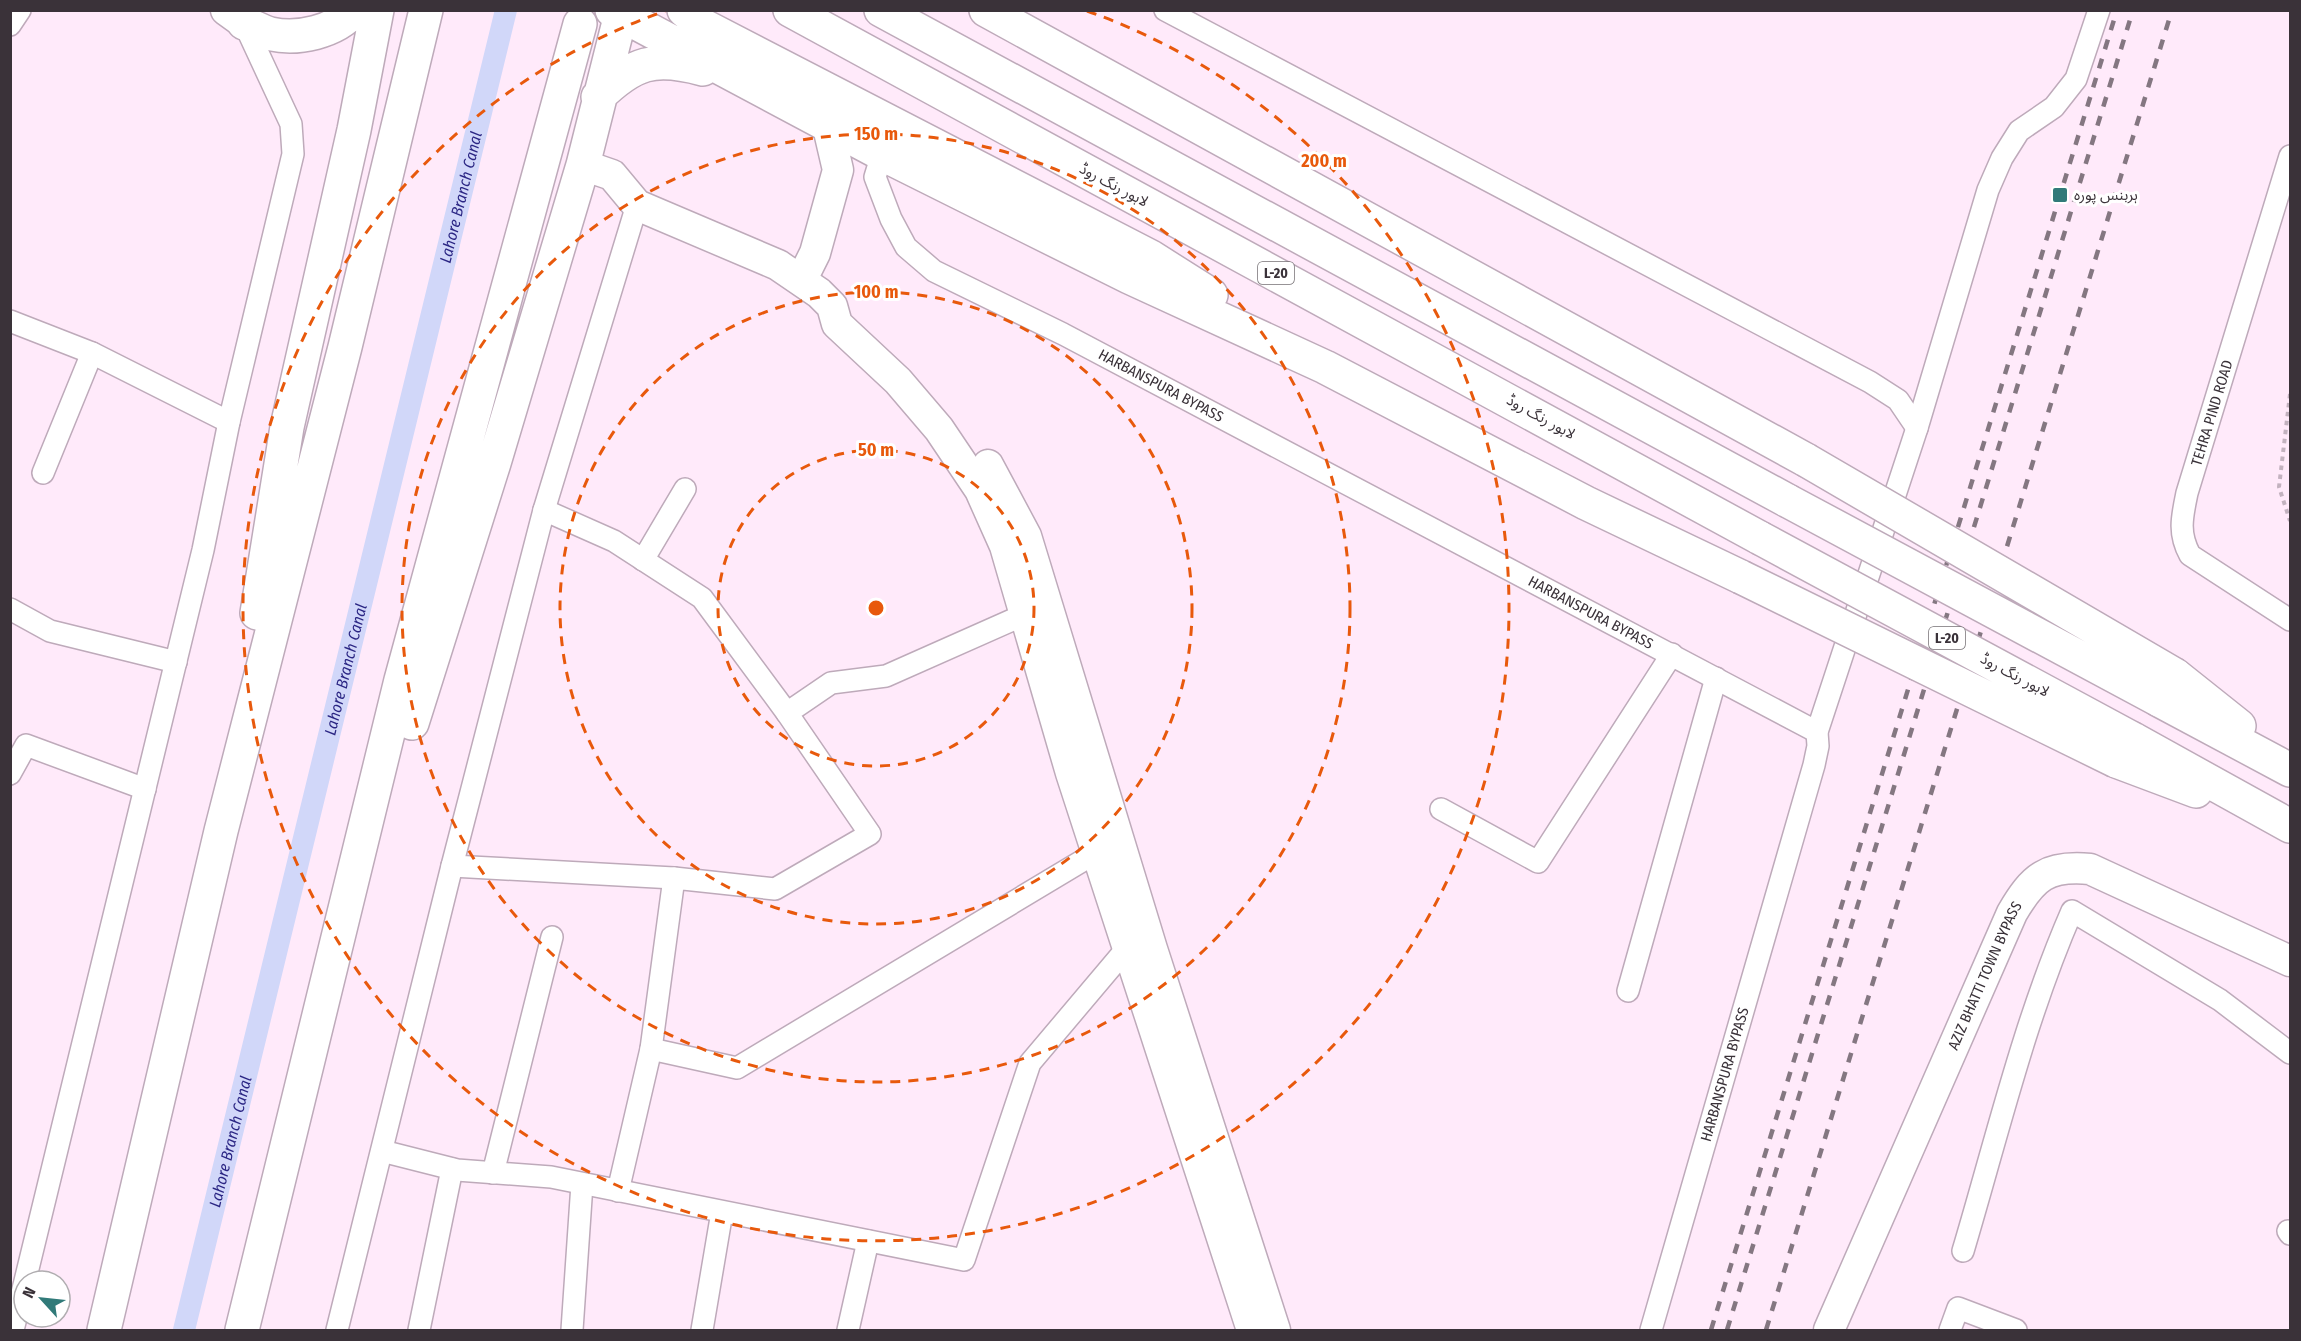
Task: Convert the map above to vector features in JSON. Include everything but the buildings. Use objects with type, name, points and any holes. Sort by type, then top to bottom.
[{"type":"highway","points":[[235,17],[271,34],[299,36],[327,29],[354,10]]},
{"type":"highway","points":[[220,831],[287,427],[354,130],[377,10]]},
{"type":"highway","points":[[104,1330],[220,831],[342,359],[426,10]]},
{"type":"highway","points":[[684,10],[702,25],[1151,257],[1324,367]]},
{"type":"highway","name":"لاہور رنگ روڈ","points":[[790,10],[1760,538],[2124,750],[2285,823]]},
{"type":"highway","points":[[881,10],[1788,501],[2167,688]]},
{"type":"highway","points":[[986,10],[1806,460],[2290,768]]},
{"type":"highway","points":[[331,976],[494,463],[583,165],[618,12],[828,127],[1129,277],[1324,367],[1586,503],[1741,577],[2124,750]]},
{"type":"highway","points":[[242,1330],[331,976],[401,680],[580,24]]},
{"type":"highway","points":[[598,97],[632,69],[653,62],[676,62],[733,77]]},
{"type":"main road","points":[[802,279],[815,253],[838,170],[828,127]]},
{"type":"main road","points":[[583,165],[612,175],[637,205],[778,265],[802,279],[832,306],[851,309],[917,370],[956,416],[997,479],[1026,536],[1036,609],[1107,843],[1130,948],[1252,1330]]},
{"type":"main road","points":[[1107,843],[1144,922],[1275,1330]]},
{"type":"main road","name":"AZIZ BHATTI TOWN BYPASS","points":[[1829,1330],[2012,913],[2026,889],[2045,872],[2068,867],[2090,869],[2290,961]]},
{"type":"street","points":[[10,25],[20,10]]},
{"type":"street","points":[[1165,10],[1870,382],[1898,400],[1917,428]]},
{"type":"street","points":[[1817,732],[1917,428],[1988,190],[2002,158],[2019,130],[2054,107],[2076,80],[2099,10]]},
{"type":"street","points":[[25,1269],[203,550],[229,422],[293,154],[291,124],[235,17]]},
{"type":"street","name":"HARBANSPURA BYPASS","points":[[882,154],[874,177],[891,219],[906,247],[934,271],[1063,334],[1817,732],[1818,746],[1814,765],[1651,1330]]},
{"type":"street","name":"TEHRA PIND ROAD","points":[[2290,156],[2187,493],[2181,523],[2182,541],[2190,555],[2290,620]]},
{"type":"street","points":[[337,1330],[452,866],[544,510],[637,205]]},
{"type":"street","points":[[10,321],[92,352],[229,422]]},
{"type":"street","points":[[43,473],[92,352]]},
{"type":"street","points":[[643,560],[685,489]]},
{"type":"street","points":[[452,866],[674,878],[775,889],[870,834],[787,713],[702,598],[614,541],[544,510]]},
{"type":"street","points":[[10,609],[50,631],[176,662]]},
{"type":"street","points":[[787,713],[831,683],[886,676],[1036,609]]},
{"type":"street","points":[[1441,809],[1538,862],[1672,654]]},
{"type":"street","points":[[1628,991],[1716,678]]},
{"type":"street","points":[[10,774],[26,746],[145,789]]},
{"type":"street","points":[[651,1049],[737,1068],[1107,843]]},
{"type":"street","points":[[618,1191],[651,1049],[674,878]]},
{"type":"street","points":[[1963,1251],[2005,1113],[2017,1057],[2053,955],[2072,911],[2220,1000],[2290,1053]]},
{"type":"street","points":[[382,1151],[452,1169],[551,1177],[964,1260],[1030,1063],[1130,948],[1144,922]]},
{"type":"street","points":[[493,1173],[552,937]]},
{"type":"street","points":[[419,1330],[452,1169]]},
{"type":"street","points":[[572,1330],[582,1184]]},
{"type":"street","points":[[702,1330],[722,1212]]},
{"type":"street","points":[[848,1330],[868,1241]]},
{"type":"street","points":[[1950,1330],[1958,1308],[2016,1330]]},
{"type":"path","points":[[2290,394],[2279,487],[2290,521]]},
{"type":"waterway","name":"Lahore Branch Canal","points":[[184,1330],[506,10]]},
{"type":"railway","points":[[1711,1330],[2117,10]]},
{"type":"railway","points":[[1727,1330],[2133,10]]},
{"type":"railway","points":[[1766,1330],[2172,10]]},
{"type":"place","name":"ہربنس پورہ","points":[[2060,195]]}]
